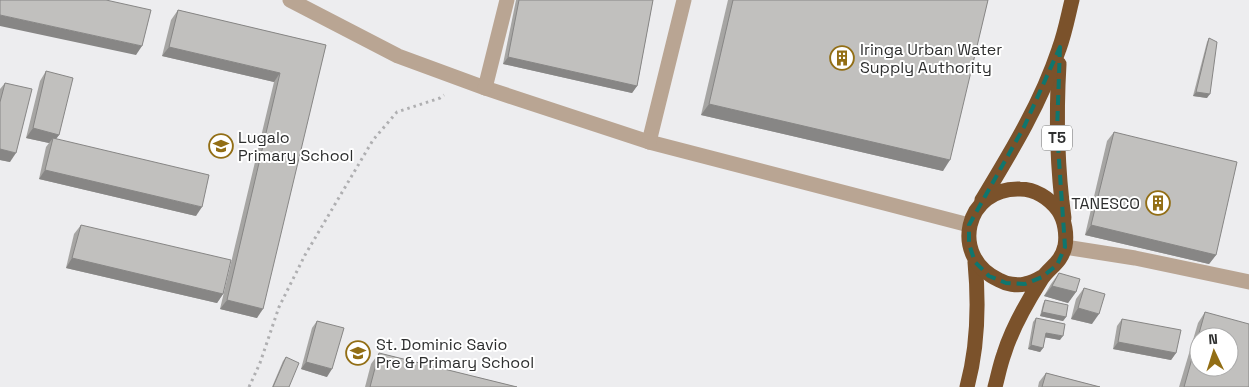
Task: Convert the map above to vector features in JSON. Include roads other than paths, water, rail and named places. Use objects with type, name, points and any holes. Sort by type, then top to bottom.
[{"type":"highway","name":"T5","points":[[977,208],[1024,127],[1046,83],[1060,47],[1072,0]]},
{"type":"highway","name":"T5","points":[[1060,47],[1057,131],[1059,184],[1065,228]]},
{"type":"highway","points":[[967,387],[975,342],[978,298],[975,262],[968,244],[969,225],[977,208],[991,195],[1009,188],[1028,189],[1046,197],[1059,211],[1065,228],[1065,247],[1057,265],[1042,277],[1025,284],[1006,284],[988,276],[975,262]]},
{"type":"highway","points":[[995,387],[1004,353],[1019,319],[1042,277]]},
{"type":"street","points":[[290,0],[398,56],[485,88],[649,142],[969,225]]},
{"type":"street","points":[[485,88],[507,0]]},
{"type":"street","points":[[649,142],[684,0]]},
{"type":"street","points":[[1065,247],[1135,258],[1249,282]]},
{"type":"place","name":"Iringa Urban Water Supply Authority","points":[[842,58]]},
{"type":"place","name":"Lugalo Primary School","points":[[221,146]]},
{"type":"place","name":"TANESCO","points":[[1158,203]]},
{"type":"place","name":"St. Dominic Savio Pre & Primary School","points":[[358,353]]}]
